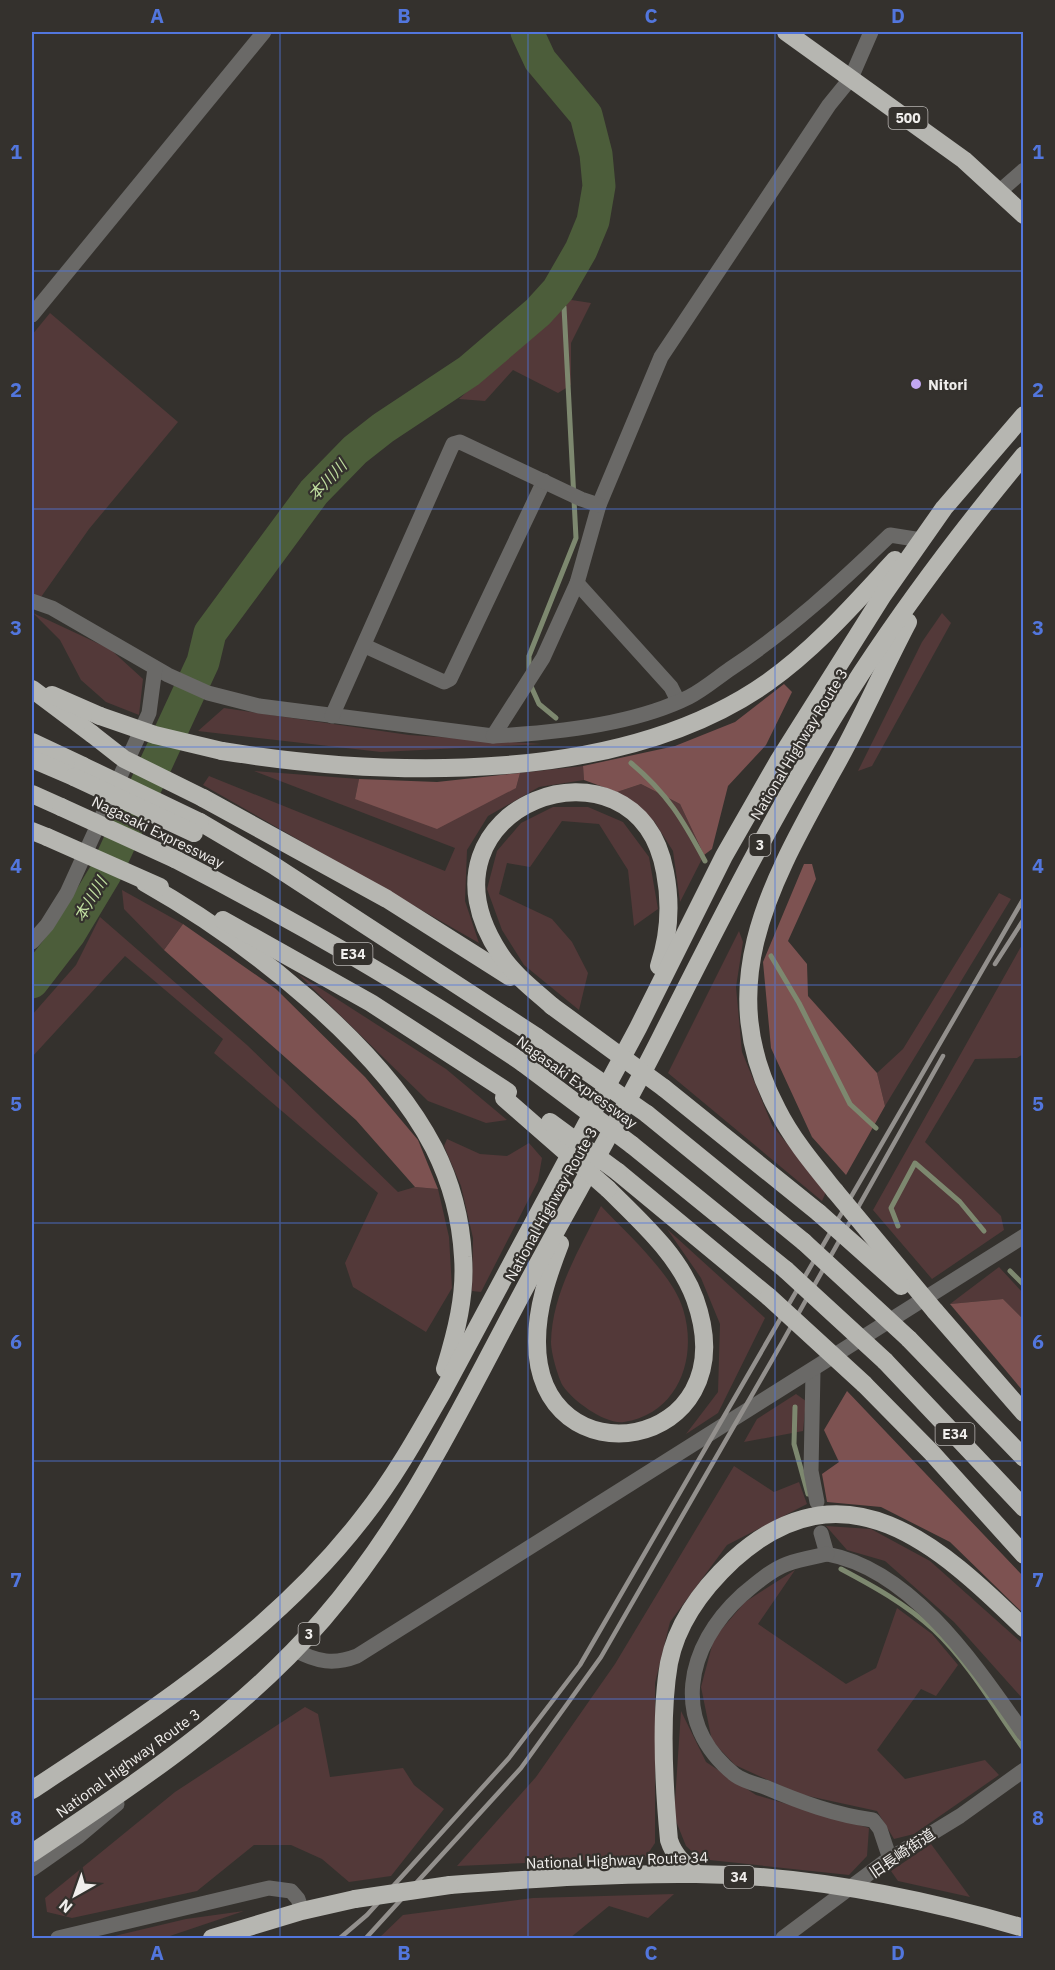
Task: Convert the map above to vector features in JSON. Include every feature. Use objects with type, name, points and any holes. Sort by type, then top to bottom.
[{"type":"highway","name":"500","points":[[786,32],[964,160],[1000,191],[1023,215]]},
{"type":"highway","name":"National Highway Route 3","points":[[32,1790],[194,1680],[271,1617],[315,1574],[357,1524],[412,1445],[638,1028],[724,856],[779,760],[883,595],[944,508],[1023,415]]},
{"type":"highway","name":"National Highway Route 3","points":[[32,1851],[184,1749],[250,1694],[296,1650],[361,1572],[425,1477],[584,1183],[747,867],[802,770],[914,595],[966,525],[1023,455]]},
{"type":"highway","points":[[32,687],[100,716],[155,735],[222,751],[349,767],[444,768],[540,760],[625,744],[662,733],[734,703],[795,662],[831,629],[944,508]]},
{"type":"highway","points":[[966,525],[926,588],[855,732],[787,855],[763,912],[749,964],[747,1017],[755,1057],[766,1088],[800,1147],[933,1313],[1023,1413]]},
{"type":"highway","points":[[32,687],[124,759],[203,798],[387,899],[479,955],[552,1005],[664,1088],[819,1213],[933,1313]]},
{"type":"highway","points":[[32,742],[79,771]]},
{"type":"highway","points":[[32,759],[79,771]]},
{"type":"highway","name":"Nagasaki Expressway","points":[[79,771],[197,827],[352,918],[537,1037],[647,1114],[804,1242],[909,1339],[1023,1458]]},
{"type":"highway","points":[[552,1005],[516,973],[500,955],[489,936],[481,915],[477,894],[477,870],[483,850],[493,833],[521,806],[539,797],[582,792],[613,802],[640,820],[654,837],[663,858],[669,907],[667,931],[661,959],[638,1028]]},
{"type":"highway","name":"Nagasaki Expressway","points":[[32,794],[175,859],[274,910],[368,963],[522,1063],[633,1145],[786,1270],[885,1361],[1023,1508]]},
{"type":"highway","points":[[39,834],[160,889],[310,967],[421,1034],[618,1172],[769,1297],[864,1384],[932,1453],[1023,1556]]},
{"type":"highway","points":[[160,889],[254,954],[321,1011],[401,1097],[434,1148],[447,1177],[457,1214],[464,1260],[463,1287],[460,1314],[444,1372],[412,1445]]},
{"type":"highway","points":[[506,1095],[608,1189],[669,1254],[684,1276],[694,1297],[704,1338],[699,1377],[683,1405],[658,1426],[623,1435],[590,1429],[575,1420],[552,1395],[539,1361],[537,1332],[542,1299],[584,1183]]},
{"type":"highway","points":[[697,1874],[677,1857],[669,1840],[665,1715],[669,1662],[675,1640],[699,1598],[745,1550],[786,1525],[808,1518],[832,1515],[876,1519],[916,1537],[937,1550],[1023,1628]]},
{"type":"highway","name":"National Highway Route 34","points":[[212,1938],[302,1911],[355,1899],[450,1885],[560,1877],[697,1874],[851,1889],[963,1912],[1023,1931]]},
{"type":"street","points":[[32,315],[264,32]]},
{"type":"street","points":[[493,736],[536,672],[577,583],[599,505],[661,357],[676,330],[828,105],[851,78],[871,32]]},
{"type":"street","points":[[1000,191],[1023,170]]},
{"type":"street","points":[[332,716],[453,444],[460,442],[543,482],[599,505]]},
{"type":"street","points":[[365,646],[444,682],[450,680],[543,482]]},
{"type":"street","points":[[32,601],[79,623],[162,672],[208,693],[259,706],[332,716],[493,736],[535,734],[638,716],[689,697],[770,642],[833,590],[890,535],[915,539]]},
{"type":"street","points":[[577,583],[671,687],[678,701]]},
{"type":"street","points":[[32,942],[47,925],[67,893],[149,712],[162,672]]},
{"type":"street","points":[[296,1650],[312,1659],[328,1663],[343,1662],[357,1656],[464,1591],[743,1410],[813,1371],[1023,1236]]},
{"type":"street","points":[[813,1371],[811,1470],[817,1502]]},
{"type":"street","points":[[821,1533],[827,1554]]},
{"type":"street","points":[[890,1859],[880,1829],[873,1820],[827,1811],[737,1776],[717,1756],[701,1734],[694,1713],[692,1682],[699,1653],[712,1627],[753,1586],[786,1564],[827,1554],[847,1558],[876,1572],[916,1603],[971,1659],[1023,1734]]},
{"type":"street","points":[[32,1869],[79,1836],[184,1749]]},
{"type":"street","name":"旧長崎街道","points":[[783,1938],[890,1859],[960,1816],[1023,1770]]},
{"type":"street","points":[[58,1938],[269,1888],[291,1891],[298,1899],[302,1911]]},
{"type":"shaded area","points":[[565,299],[591,303],[571,343],[571,385],[558,393],[513,370],[485,401],[459,399]]},
{"type":"shaded area","points":[[50,313],[178,422],[89,529],[41,597],[32,594],[32,335]]},
{"type":"shaded area","points":[[33,613],[110,649],[143,679],[139,715],[106,702],[81,680],[60,640]]},
{"type":"shaded area","points":[[942,613],[951,623],[872,766],[858,771],[922,642]]},
{"type":"shaded area","points":[[784,684],[792,692],[766,745],[728,786],[712,849],[704,855],[680,804],[641,784],[617,792],[584,780],[583,766],[675,746],[735,722]]},
{"type":"shaded area","points":[[224,708],[409,735],[542,744],[381,752],[198,731]]},
{"type":"shaded area","points":[[583,766],[584,780],[539,787],[488,816],[467,850],[465,901],[479,943],[203,785],[209,776],[445,871],[455,848],[254,771],[359,779],[355,799],[516,788],[520,773]]},
{"type":"shaded area","points":[[520,773],[516,788],[437,829],[355,799],[359,779],[437,782]]},
{"type":"shaded area","points":[[641,784],[680,804],[704,855],[680,902],[673,851],[654,821],[617,792]]},
{"type":"shaded area","points":[[553,807],[588,807],[623,822],[649,857],[658,909],[634,926],[628,870],[599,824],[562,821],[530,867],[507,863],[499,894],[552,919],[572,942],[588,973],[579,1010],[524,965],[502,930],[487,889],[497,851],[521,823]]},
{"type":"shaded area","points":[[804,864],[812,864],[816,879],[788,941],[807,964],[808,996],[877,1073],[885,1106],[846,1175],[812,1137],[771,1048],[763,962]]},
{"type":"shaded area","points":[[122,890],[183,924],[164,950],[124,909]]},
{"type":"shaded area","points":[[999,893],[1011,899],[885,1106],[877,1073],[903,1049]]},
{"type":"shaded area","points":[[100,917],[247,1045],[398,1192],[415,1187],[438,1189],[449,1237],[452,1288],[426,1332],[353,1287],[345,1263],[378,1193],[214,1053],[223,1039],[125,956],[32,1057],[32,1015],[76,965]]},
{"type":"shaded area","points":[[183,924],[276,989],[365,1077],[418,1140],[438,1189],[415,1187],[356,1120],[164,950]]},
{"type":"shaded area","points":[[739,931],[743,942],[736,987],[742,1052],[772,1125],[826,1192],[822,1201],[668,1073]]},
{"type":"shaded area","points":[[1023,943],[1023,1054],[1017,1058],[975,1059],[925,1142],[1001,1216],[1004,1230],[932,1279],[873,1210]]},
{"type":"shaded area","points":[[298,974],[446,1069],[507,1120],[486,1123],[428,1101]]},
{"type":"shaded area","points":[[447,1139],[480,1154],[507,1156],[529,1143],[542,1158],[538,1181],[481,1292],[472,1291],[473,1238],[461,1186],[444,1146]]},
{"type":"shaded area","points":[[601,1206],[647,1254],[669,1282],[683,1309],[687,1327],[688,1346],[685,1363],[680,1380],[671,1395],[659,1407],[643,1417],[624,1422],[599,1416],[568,1392],[559,1377],[551,1347],[556,1306],[568,1271]]},
{"type":"shaded area","points":[[667,1229],[765,1318],[718,1413],[686,1434],[718,1392],[720,1324],[701,1278]]},
{"type":"shaded area","points":[[999,1267],[1023,1293],[1023,1319],[1003,1299],[950,1304]]},
{"type":"shaded area","points":[[1003,1299],[1023,1319],[1023,1391],[950,1304]]},
{"type":"shaded area","points":[[847,1391],[1023,1576],[1023,1613],[950,1542],[881,1507],[827,1502],[822,1474],[839,1462],[824,1430]]},
{"type":"shaded area","points":[[796,1394],[806,1401],[803,1431],[744,1442],[757,1419]]},
{"type":"shaded area","points":[[734,1466],[774,1492],[799,1482],[807,1504],[727,1545],[670,1622],[655,1683],[655,1843],[645,1858],[457,1866],[536,1777],[615,1664]]},
{"type":"shaded area","points":[[826,1526],[871,1529],[930,1561],[1023,1644],[1023,1699],[954,1622],[885,1561],[847,1550]]},
{"type":"shaded area","points":[[795,1570],[758,1624],[846,1684],[876,1668],[897,1608],[932,1634],[958,1665],[936,1696],[921,1689],[877,1750],[905,1779],[985,1760],[999,1775],[914,1834],[894,1839],[877,1811],[799,1794],[735,1765],[712,1741],[701,1687],[714,1638],[745,1602]]},
{"type":"shaded area","points":[[305,1707],[318,1714],[330,1777],[403,1768],[414,1785],[444,1809],[391,1876],[349,1882],[322,1859],[291,1845],[254,1845],[197,1891],[72,1918],[47,1912],[45,1898],[175,1792]]},
{"type":"shaded area","points":[[681,1711],[706,1762],[756,1795],[869,1828],[867,1856],[849,1875],[700,1859],[686,1846],[674,1816]]},
{"type":"shaded area","points":[[931,1844],[970,1897],[898,1881],[891,1871]]},
{"type":"shaded area","points":[[674,1894],[648,1918],[609,1906],[570,1938],[379,1938],[403,1915],[533,1898]]},
{"type":"shaded area","points":[[244,1911],[164,1938],[106,1938],[186,1919]]},
{"type":"waterway","name":"本川川","points":[[32,982],[69,934],[105,874],[203,662],[210,633],[314,492],[355,450],[383,428],[469,371],[538,312],[558,290],[581,250],[593,221],[599,186],[596,154],[586,115],[540,60],[527,32]]},
{"type":"waterway","points":[[529,672],[529,656],[576,538],[564,307],[558,290]]},
{"type":"waterway","points":[[530,684],[539,704],[556,718]]},
{"type":"waterway","points":[[631,763],[664,796],[705,861]]},
{"type":"waterway","points":[[771,956],[799,1003],[850,1104],[876,1128]]},
{"type":"waterway","points":[[898,1226],[891,1208],[915,1163],[960,1202],[984,1231]]},
{"type":"waterway","points":[[1010,1271],[1024,1285]]},
{"type":"waterway","points":[[795,1407],[794,1444],[808,1494]]},
{"type":"waterway","points":[[841,1569],[901,1604],[934,1630],[959,1657],[1023,1748]]},
{"type":"railway","points":[[340,1938],[367,1915],[509,1758],[580,1665],[1024,898]]},
{"type":"railway","points":[[995,964],[1024,919]]},
{"type":"railway","points":[[366,1938],[521,1768],[601,1657],[783,1341],[943,1056]]},
{"type":"place","name":"Nitori","points":[[916,384]]}]
